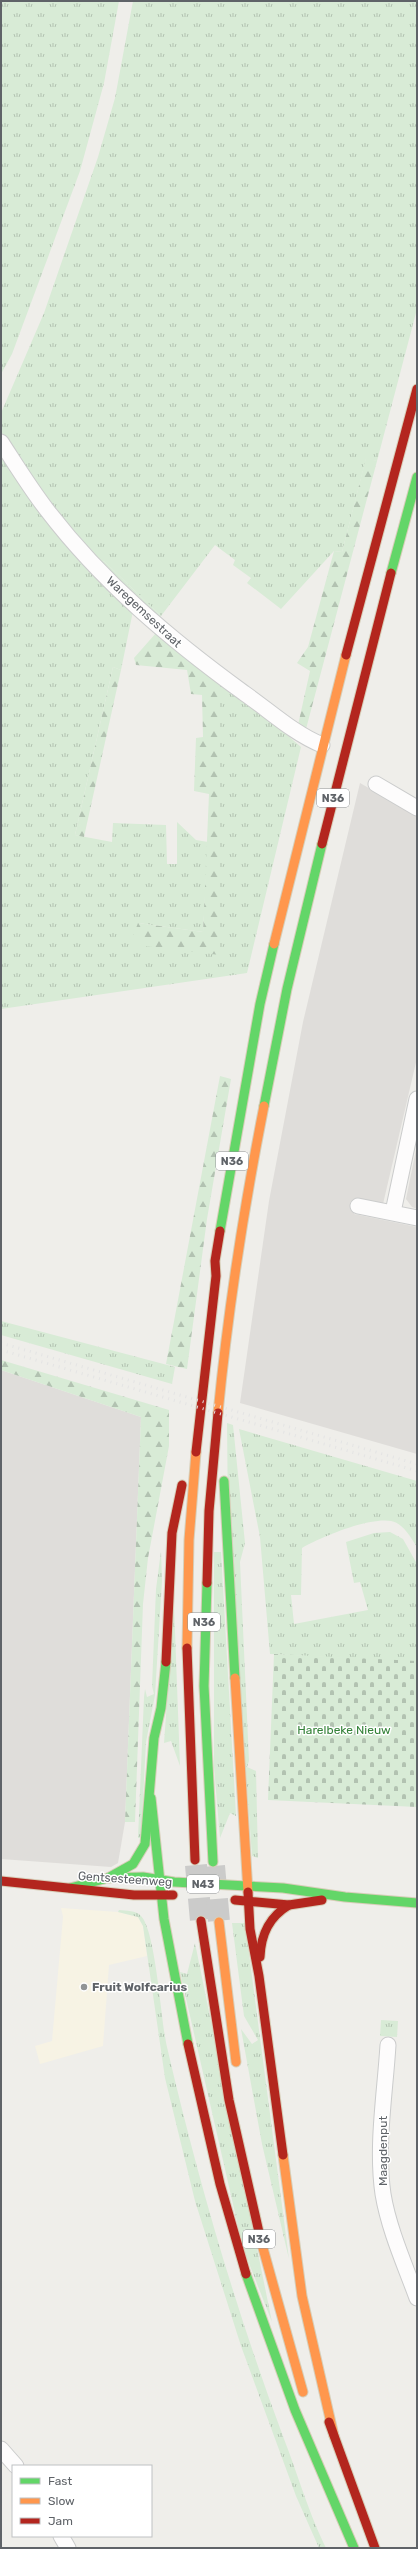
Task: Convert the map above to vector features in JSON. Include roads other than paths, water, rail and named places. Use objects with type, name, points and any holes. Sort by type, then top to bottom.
[{"type":"main road","name":"N36","points":[[195,1860],[187,1652],[189,1540],[195,1464],[216,1276],[215,1261],[260,1004],[322,745],[417,389]]},
{"type":"main road","name":"N36","points":[[213,1862],[208,1809],[203,1652],[206,1550],[214,1426],[246,1206],[281,1021],[314,874],[417,477]]},
{"type":"main road","points":[[108,1878],[127,1869],[140,1855],[145,1844],[151,1798],[154,1738],[161,1708],[164,1678],[172,1533],[187,1459],[209,1274],[215,1261]]},
{"type":"main road","points":[[221,1381],[223,1466],[250,1929],[260,1976],[270,2070],[302,2296],[334,2436]]},
{"type":"main road","points":[[151,1798],[159,1895],[207,2136],[246,2274],[263,2327],[331,2497],[355,2548]]},
{"type":"main road","name":"Gentsesteenweg","points":[[70,1888],[108,1878],[143,1877],[283,1888],[345,1897],[417,1903]]},
{"type":"main road","name":"Gentsesteenweg","points":[[1,1881],[70,1888],[184,1896]]},
{"type":"main road","name":"Gentsesteenweg","points":[[224,1899],[289,1905],[345,1897]]},
{"type":"main road","points":[[260,1976],[261,1941],[264,1930],[276,1914],[289,1905]]},
{"type":"main road","name":"N36","points":[[202,1921],[211,1998],[227,2094],[253,2217],[306,2403]]},
{"type":"main road","points":[[219,1922],[236,2068]]},
{"type":"main road","points":[[306,2359],[375,2548]]},
{"type":"main road","points":[[319,2440],[355,2548]]},
{"type":"street","name":"Waregemsestraat","points":[[1,442],[47,510],[82,551],[152,623],[186,651],[288,726],[322,745]]},
{"type":"street","points":[[376,784],[417,808]]},
{"type":"street","points":[[393,1212],[417,1099]]},
{"type":"street","points":[[358,1206],[417,1218]]},
{"type":"street","name":"Maagdenput","points":[[388,2045],[381,2155],[383,2194],[387,2213],[417,2298]]},
{"type":"street","points":[[1,2449],[15,2465]]},
{"type":"street","points":[[62,2537],[68,2548]]},
{"type":"tunnel","points":[[196,1865],[201,1921]]},
{"type":"tunnel","points":[[214,1866],[219,1922]]},
{"type":"railway","points":[[1,1343],[417,1464]]},
{"type":"railway","points":[[1,1350],[417,1471]]},
{"type":"place","name":"Fruit Wolfcarius","points":[[84,1987]]},
{"type":"park label","name":"Harelbeke Nieuw","points":[[344,1730]]}]
